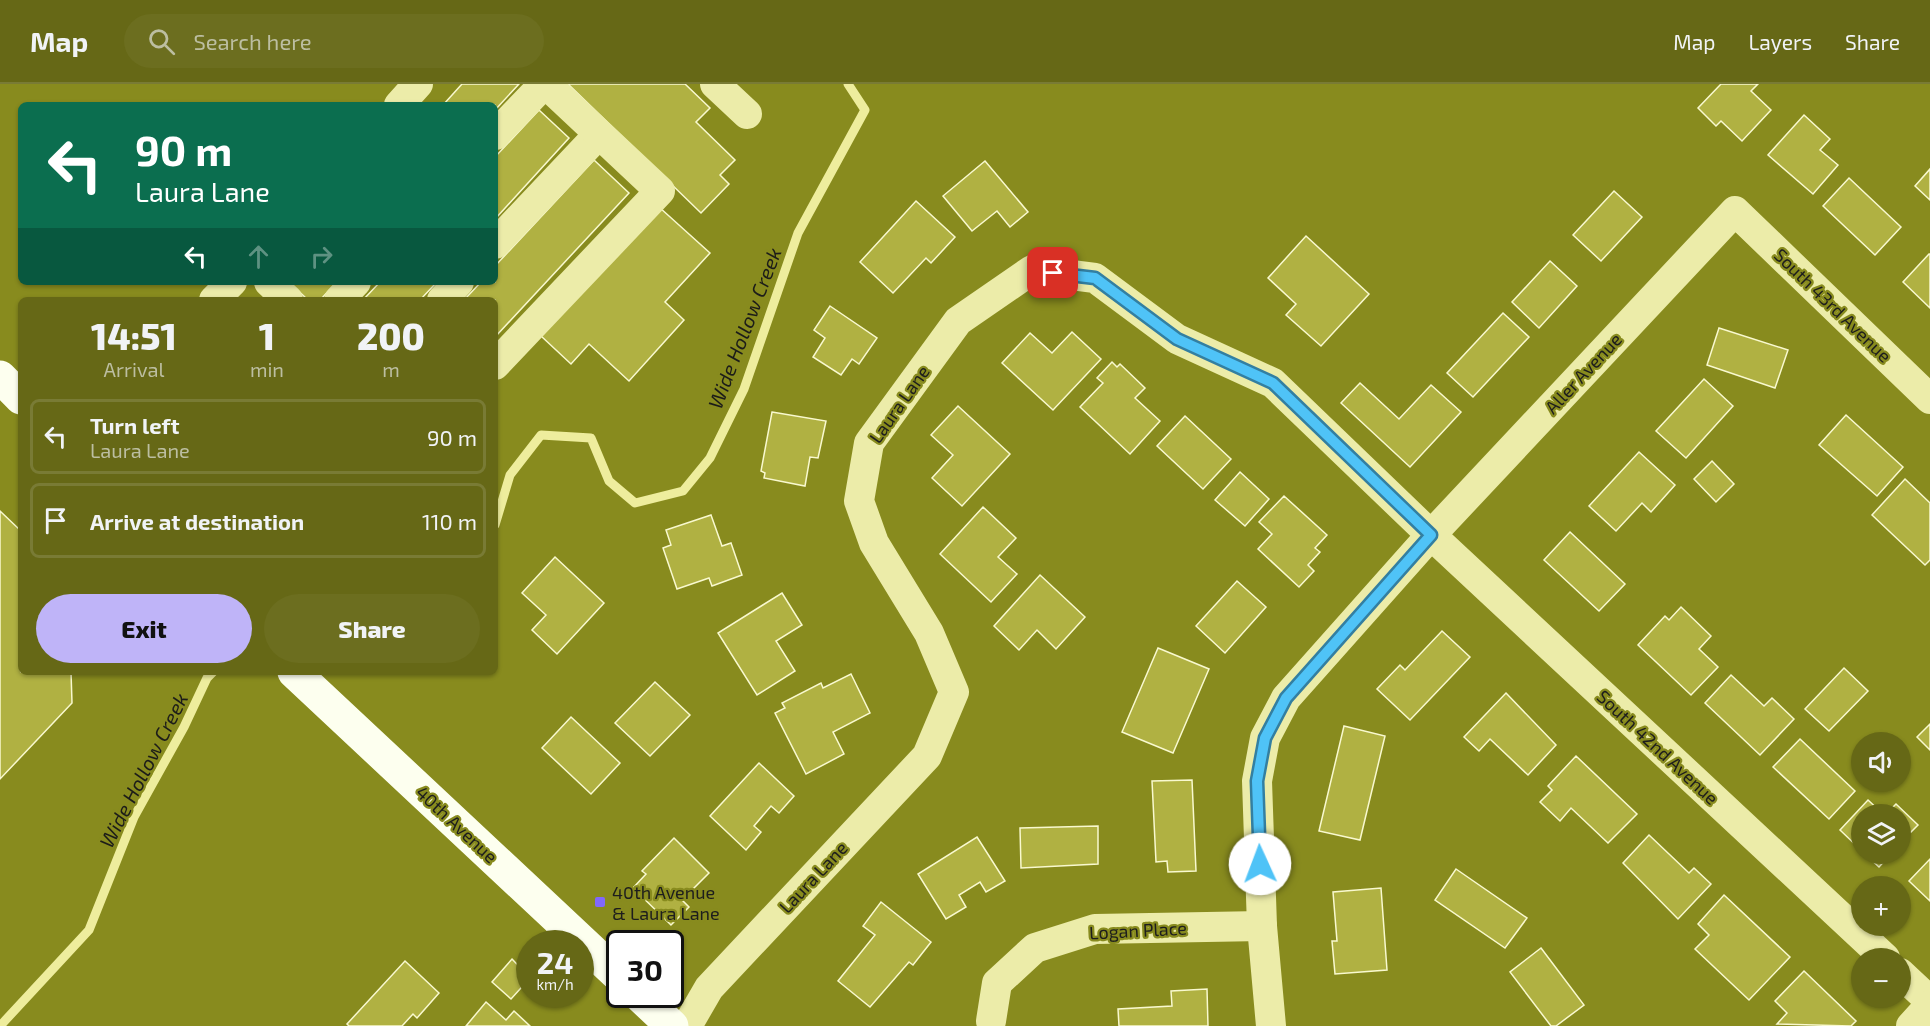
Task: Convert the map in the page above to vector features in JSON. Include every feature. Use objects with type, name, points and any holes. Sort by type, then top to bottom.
[{"type":"main road","points":[[0,377],[18,395]]},
{"type":"main road","name":"40th Avenue","points":[[297,675],[606,964]]},
{"type":"main road","points":[[653,1008],[672,1026]]},
{"type":"street","points":[[402,102],[418,84]]},
{"type":"street","points":[[498,132],[545,84],[660,191],[498,362]]},
{"type":"street","points":[[715,84],[747,114]]},
{"type":"street","points":[[498,241],[599,134]]},
{"type":"street","name":"South 43rd Avenue","points":[[1735,211],[1930,399]]},
{"type":"street","name":"Aller Avenue","points":[[1271,1026],[1262,926],[1257,781],[1265,738],[1286,698],[1431,535],[1735,211]]},
{"type":"street","name":"Laura Lane","points":[[687,1026],[709,988],[927,756],[954,692],[929,633],[874,543],[859,501],[869,443],[958,321],[1032,270],[1095,278],[1177,339],[1273,383],[1431,535]]},
{"type":"street","points":[[217,297],[229,285]]},
{"type":"street","points":[[272,285],[285,297]]},
{"type":"street","points":[[342,297],[353,285]]},
{"type":"street","points":[[445,297],[456,285]]},
{"type":"street","name":"South 42nd Avenue","points":[[1431,535],[1874,948]]},
{"type":"street","name":"Logan Place","points":[[991,1021],[997,983],[1035,948],[1095,929],[1262,926]]},
{"type":"street","points":[[1911,984],[1930,1003],[1911,1026]]},
{"type":"building","points":[[462,84],[519,84],[498,107],[498,102],[446,102]]},
{"type":"building","points":[[568,84],[685,84],[710,108],[696,122],[735,160],[720,175],[729,184],[701,213]]},
{"type":"building","points":[[1721,84],[1758,84],[1751,91],[1771,110],[1742,141],[1721,121],[1716,126],[1698,108]]},
{"type":"building","points":[[539,110],[569,138],[498,216],[498,154]]},
{"type":"building","points":[[1804,115],[1830,139],[1820,150],[1838,165],[1813,194],[1768,155]]},
{"type":"building","points":[[594,160],[629,193],[498,334],[498,297],[467,297],[478,285],[498,285],[498,263]]},
{"type":"building","points":[[985,161],[1028,212],[1010,227],[997,211],[972,231],[943,196]]},
{"type":"building","points":[[1930,169],[1930,200],[1915,186]]},
{"type":"building","points":[[1849,178],[1901,227],[1875,255],[1823,206]]},
{"type":"building","points":[[1614,191],[1642,217],[1601,261],[1573,235]]},
{"type":"building","points":[[916,201],[955,237],[931,263],[926,258],[893,293],[860,262]]},
{"type":"building","points":[[659,207],[710,253],[665,302],[684,320],[629,381],[589,344],[571,364],[541,336]]},
{"type":"building","points":[[1306,236],[1369,294],[1321,346],[1286,315],[1296,304],[1268,278]]},
{"type":"building","points":[[1930,254],[1930,308],[1903,282]]},
{"type":"building","points":[[1550,261],[1577,286],[1539,328],[1512,302]]},
{"type":"building","points":[[292,285],[334,285],[323,297],[305,297]]},
{"type":"building","points":[[377,285],[434,285],[423,297],[366,297]]},
{"type":"building","points":[[830,306],[877,338],[859,364],[852,359],[841,375],[813,357],[825,338],[814,330]]},
{"type":"building","points":[[1503,313],[1529,337],[1473,397],[1447,373]]},
{"type":"building","points":[[1719,328],[1788,350],[1775,388],[1707,365]]},
{"type":"building","points":[[1072,332],[1101,359],[1053,410],[1002,363],[1030,333],[1052,353]]},
{"type":"building","points":[[1112,362],[1117,367],[1120,364],[1145,388],[1135,398],[1160,421],[1130,454],[1080,407],[1103,383],[1097,378]]},
{"type":"building","points":[[1704,379],[1733,406],[1686,458],[1656,431]]},
{"type":"building","points":[[1360,383],[1399,419],[1431,385],[1461,412],[1410,467],[1341,403]]},
{"type":"building","points":[[958,406],[1010,454],[962,506],[932,478],[953,455],[931,435]]},
{"type":"building","points":[[772,412],[826,421],[818,458],[810,457],[805,486],[764,478],[765,473],[761,471]]},
{"type":"building","points":[[1846,415],[1903,467],[1877,496],[1819,445]]},
{"type":"building","points":[[1185,416],[1231,459],[1203,489],[1157,446]]},
{"type":"building","points":[[1639,452],[1675,485],[1651,512],[1642,503],[1616,531],[1589,506]]},
{"type":"building","points":[[1712,461],[1734,484],[1716,502],[1694,479]]},
{"type":"building","points":[[1240,472],[1269,499],[1245,526],[1215,500]]},
{"type":"building","points":[[1905,479],[1930,503],[1930,560],[1925,565],[1872,515]]},
{"type":"building","points":[[1284,496],[1327,535],[1315,548],[1320,552],[1308,565],[1314,571],[1299,587],[1258,549],[1272,534],[1259,522]]},
{"type":"building","points":[[983,507],[1016,538],[998,557],[1017,574],[991,602],[940,554]]},
{"type":"building","points":[[0,511],[18,528],[18,675],[71,675],[72,703],[0,779]]},
{"type":"building","points":[[711,515],[722,546],[731,543],[742,575],[712,586],[709,578],[677,589],[663,548],[671,545],[666,530]]},
{"type":"building","points":[[1570,532],[1625,584],[1599,611],[1544,560]]},
{"type":"building","points":[[555,557],[604,603],[557,654],[532,630],[546,615],[522,593]]},
{"type":"building","points":[[1040,575],[1085,617],[1056,649],[1037,630],[1019,650],[994,626]]},
{"type":"building","points":[[1237,581],[1266,607],[1225,653],[1196,626]]},
{"type":"building","points":[[782,593],[802,625],[776,641],[795,671],[757,695],[718,633]]},
{"type":"building","points":[[1681,607],[1711,636],[1699,649],[1718,667],[1691,695],[1638,645],[1665,616],[1669,620]]},
{"type":"building","points":[[1442,631],[1470,657],[1410,720],[1377,689],[1400,665],[1405,670]]},
{"type":"building","points":[[1158,648],[1209,669],[1173,753],[1122,732]]},
{"type":"building","points":[[1844,668],[1868,691],[1829,731],[1805,709]]},
{"type":"building","points":[[851,674],[870,713],[833,732],[844,754],[806,774],[775,713],[785,708],[782,703],[821,683],[823,688]]},
{"type":"building","points":[[1731,675],[1764,706],[1772,698],[1794,719],[1760,755],[1705,703]]},
{"type":"building","points":[[655,682],[690,715],[650,756],[615,723]]},
{"type":"building","points":[[1506,693],[1556,745],[1528,775],[1490,739],[1479,751],[1464,737]]},
{"type":"building","points":[[571,717],[620,763],[591,794],[542,748]]},
{"type":"building","points":[[1930,724],[1930,750],[1917,737]]},
{"type":"building","points":[[1344,726],[1385,736],[1360,840],[1319,831]]},
{"type":"building","points":[[1800,739],[1851,787],[1851,792],[1854,792],[1829,819],[1773,767]]},
{"type":"building","points":[[1576,756],[1637,814],[1608,843],[1571,808],[1560,821],[1540,802],[1552,790],[1548,786]]},
{"type":"building","points":[[759,763],[794,796],[779,813],[771,806],[754,826],[761,832],[746,850],[710,816]]},
{"type":"building","points":[[1192,780],[1196,871],[1168,872],[1167,861],[1156,862],[1152,781]]},
{"type":"building","points":[[1851,818],[1851,840],[1840,830]]},
{"type":"building","points":[[1911,818],[1918,825],[1911,832]]},
{"type":"building","points":[[1098,826],[1098,864],[1021,868],[1020,828]]},
{"type":"building","points":[[1649,835],[1689,873],[1694,868],[1711,884],[1678,919],[1623,863]]},
{"type":"building","points":[[977,837],[1005,881],[986,892],[980,882],[959,895],[966,907],[946,919],[918,874]]},
{"type":"building","points":[[674,838],[709,873],[682,900],[689,907],[671,925],[633,888],[646,874],[642,871]]},
{"type":"building","points":[[1930,859],[1930,901],[1911,883],[1911,879]]},
{"type":"building","points":[[1456,869],[1527,918],[1505,948],[1435,900]]},
{"type":"building","points":[[1381,888],[1387,970],[1335,974],[1332,941],[1337,941],[1333,892]]},
{"type":"building","points":[[1724,895],[1790,957],[1749,1000],[1695,949],[1709,935],[1698,924]]},
{"type":"building","points":[[881,902],[931,942],[913,965],[909,962],[870,1007],[838,981],[875,935],[863,926]]},
{"type":"building","points":[[1541,948],[1584,1005],[1556,1026],[1551,1026],[1510,972]]},
{"type":"building","points":[[512,959],[516,963],[516,993],[511,999],[492,982]]},
{"type":"building","points":[[405,961],[439,993],[417,1018],[413,1014],[402,1026],[349,1026],[347,1024]]},
{"type":"building","points":[[1804,971],[1856,1021],[1851,1026],[1777,1024],[1787,1013],[1775,1001]]},
{"type":"building","points":[[1207,989],[1208,1026],[1119,1026],[1118,1009],[1172,1006],[1171,991]]},
{"type":"building","points":[[486,1002],[506,1020],[514,1011],[530,1026],[466,1026]]},
{"type":"waterway","name":"Wide Hollow Creek","points":[[498,515],[510,475],[541,435],[591,438],[609,481],[635,503],[683,491],[710,458],[744,389],[798,233],[865,110],[848,84]]},
{"type":"waterway","name":"Wide Hollow Creek","points":[[0,1026],[89,930],[134,817],[210,675]]},
{"type":"place","name":"40th Avenue & Laura Lane","points":[[600,902]]},
{"type":"route","points":[[1053,273],[1095,278],[1125,303],[1177,339],[1273,383],[1431,535],[1286,698],[1265,738],[1257,781],[1260,864]]}]
